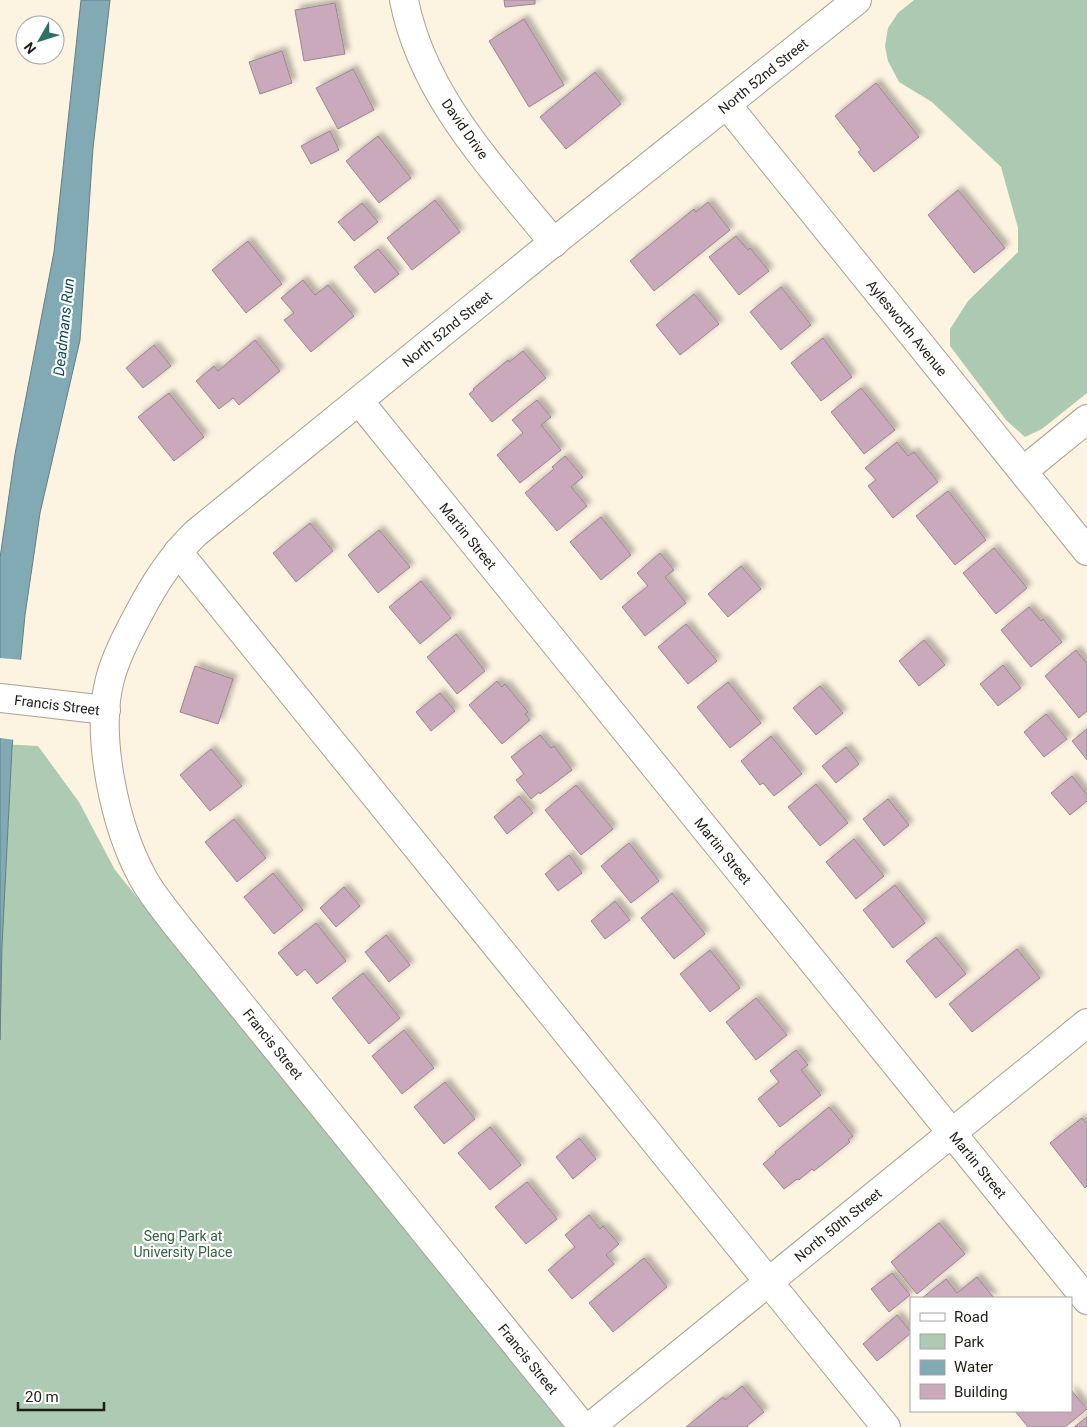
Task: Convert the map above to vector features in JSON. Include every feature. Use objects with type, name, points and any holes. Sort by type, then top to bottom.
[{"type":"street","name":"David Drive","points":[[404,0],[420,52],[450,110],[472,142],[554,243]]},
{"type":"street","name":"North 52nd Street","points":[[106,710],[110,680],[130,629],[162,573],[196,533],[857,0]]},
{"type":"street","name":"Aylesworth Avenue","points":[[726,105],[1087,551]]},
{"type":"street","name":"Martin Street","points":[[359,401],[1087,1300]]},
{"type":"street","points":[[1023,471],[1087,420]]},
{"type":"street","points":[[178,552],[886,1427]]},
{"type":"street","name":"Francis Street","points":[[0,698],[106,710],[106,754],[113,794],[132,858],[144,880],[178,927],[583,1427]]},
{"type":"street","name":"North 50th Street","points":[[590,1427],[1087,1024]]},
{"type":"green space","points":[[914,0],[1087,0],[1087,393],[1042,429],[1025,437],[1006,420],[950,346],[950,329],[968,301],[1018,252],[1018,228],[1001,167],[932,102],[899,82],[888,61],[885,46],[888,28],[898,13]]},
{"type":"green space","name":"Seng Park at University Place","points":[[0,744],[38,746],[79,802],[115,870],[566,1427],[0,1427]]},
{"type":"water","name":"Deadmans Run","points":[[81,0],[110,0],[93,148],[80,340],[40,513],[25,615],[12,748],[2,946],[0,1040],[0,558],[15,454],[54,252]]},
{"type":"pier","points":[[0,658],[23,660],[15,740],[0,738]]},
{"type":"building","points":[[504,0],[535,0],[535,4],[505,7]]},
{"type":"building","points":[[335,3],[345,54],[304,61],[295,10]]},
{"type":"building","points":[[524,19],[564,85],[529,107],[489,41]]},
{"type":"building","points":[[282,51],[292,83],[260,94],[249,62]]},
{"type":"building","points":[[353,69],[374,110],[338,129],[316,88]]},
{"type":"building","points":[[595,72],[621,104],[566,149],[540,117]]},
{"type":"building","points":[[876,83],[919,137],[874,172],[858,152],[861,150],[835,116]]},
{"type":"building","points":[[330,131],[339,150],[311,164],[301,146]]},
{"type":"building","points":[[378,136],[411,178],[379,203],[346,161]]},
{"type":"building","points":[[958,190],[1005,248],[974,273],[928,215]]},
{"type":"building","points":[[435,200],[460,232],[412,270],[387,238]]},
{"type":"building","points":[[708,202],[730,230],[654,291],[630,261],[694,209],[696,212]]},
{"type":"building","points":[[362,203],[378,222],[354,241],[338,222]]},
{"type":"building","points":[[736,236],[748,250],[750,248],[769,271],[739,295],[709,257]]},
{"type":"building","points":[[248,241],[282,284],[246,313],[212,270]]},
{"type":"building","points":[[378,249],[399,274],[375,293],[354,267]]},
{"type":"building","points":[[303,280],[315,295],[328,285],[354,316],[311,352],[284,320],[294,313],[281,298]]},
{"type":"building","points":[[781,287],[811,325],[781,350],[750,312]]},
{"type":"building","points":[[694,294],[719,324],[680,355],[656,325]]},
{"type":"building","points":[[823,338],[852,377],[821,401],[791,363]]},
{"type":"building","points":[[255,340],[280,371],[239,405],[233,398],[219,409],[196,381],[214,366],[218,371]]},
{"type":"building","points":[[154,345],[171,366],[143,388],[126,368]]},
{"type":"building","points":[[523,351],[546,378],[492,422],[469,394],[508,360],[509,362]]},
{"type":"building","points":[[861,388],[895,430],[864,454],[831,412]]},
{"type":"building","points":[[169,393],[204,437],[174,461],[138,417]]},
{"type":"building","points":[[537,400],[551,417],[541,425],[561,450],[520,483],[497,455],[523,433],[512,420]]},
{"type":"building","points":[[897,442],[908,456],[914,452],[938,482],[893,518],[868,486],[876,480],[865,468]]},
{"type":"building","points":[[565,456],[583,477],[571,487],[587,506],[557,531],[525,493],[554,469],[552,467]]},
{"type":"building","points":[[948,491],[986,540],[955,565],[916,516]]},
{"type":"building","points":[[601,517],[631,555],[601,580],[570,542]]},
{"type":"building","points":[[310,523],[333,551],[296,582],[273,553]]},
{"type":"building","points":[[379,530],[410,567],[378,593],[348,555]]},
{"type":"building","points":[[994,548],[1027,588],[996,614],[963,573]]},
{"type":"building","points":[[660,553],[674,570],[665,577],[686,603],[645,636],[622,607],[648,586],[637,573]]},
{"type":"building","points":[[741,566],[761,589],[728,617],[708,594]]},
{"type":"building","points":[[421,581],[451,618],[420,644],[389,607]]},
{"type":"building","points":[[1029,607],[1041,621],[1043,619],[1062,642],[1031,667],[1001,630]]},
{"type":"building","points":[[686,624],[717,661],[688,684],[658,647]]},
{"type":"building","points":[[456,634],[485,671],[457,694],[427,657]]},
{"type":"building","points":[[924,640],[945,665],[919,686],[899,661]]},
{"type":"building","points":[[1076,650],[1087,664],[1087,711],[1079,718],[1045,676]]},
{"type":"building","points":[[1003,665],[1021,688],[998,706],[980,684]]},
{"type":"building","points":[[195,666],[233,679],[218,724],[180,712]]},
{"type":"building","points":[[497,681],[502,687],[505,684],[528,712],[525,714],[530,720],[502,744],[469,705]]},
{"type":"building","points":[[728,682],[761,723],[730,748],[697,707]]},
{"type":"building","points":[[820,686],[843,713],[816,735],[793,708]]},
{"type":"building","points":[[440,693],[455,711],[431,731],[416,712]]},
{"type":"building","points":[[1046,714],[1067,739],[1044,757],[1024,732]]},
{"type":"building","points":[[1087,729],[1087,760],[1072,741]]},
{"type":"building","points":[[540,735],[551,748],[554,746],[572,770],[531,799],[516,780],[524,774],[511,757]]},
{"type":"building","points":[[771,736],[802,774],[774,796],[763,783],[760,785],[741,761]]},
{"type":"building","points":[[846,747],[859,764],[836,783],[822,766]]},
{"type":"building","points":[[211,749],[242,786],[210,811],[180,775]]},
{"type":"building","points":[[1072,776],[1087,795],[1087,801],[1070,815],[1051,793]]},
{"type":"building","points":[[816,784],[848,823],[820,846],[788,807]]},
{"type":"building","points":[[576,785],[613,829],[581,855],[545,810]]},
{"type":"building","points":[[519,796],[533,813],[507,834],[494,817]]},
{"type":"building","points":[[888,799],[909,825],[884,846],[863,819]]},
{"type":"building","points":[[234,819],[266,858],[237,882],[205,842]]},
{"type":"building","points":[[854,839],[884,876],[856,899],[826,862]]},
{"type":"building","points":[[629,843],[659,881],[631,903],[601,866]]},
{"type":"building","points":[[569,855],[582,873],[558,891],[545,874]]},
{"type":"building","points":[[273,873],[303,910],[274,934],[244,897]]},
{"type":"building","points":[[895,885],[925,923],[893,948],[863,910]]},
{"type":"building","points":[[344,887],[360,906],[336,927],[320,908]]},
{"type":"building","points":[[672,893],[705,934],[674,959],[641,918]]},
{"type":"building","points":[[615,901],[630,920],[605,939],[591,921]]},
{"type":"building","points":[[316,923],[346,961],[317,984],[305,969],[297,976],[278,953]]},
{"type":"building","points":[[386,935],[410,965],[389,982],[365,952]]},
{"type":"building","points":[[936,937],[966,974],[936,998],[906,961]]},
{"type":"building","points":[[1017,949],[1040,978],[972,1032],[949,1004]]},
{"type":"building","points":[[710,950],[740,988],[710,1012],[680,974]]},
{"type":"building","points":[[363,973],[400,1018],[369,1044],[332,998]]},
{"type":"building","points":[[756,998],[787,1035],[756,1060],[726,1022]]},
{"type":"building","points":[[404,1030],[434,1068],[402,1094],[372,1056]]},
{"type":"building","points":[[796,1050],[808,1065],[801,1070],[821,1095],[780,1127],[758,1099],[779,1082],[770,1071]]},
{"type":"building","points":[[445,1082],[475,1119],[444,1144],[414,1107]]},
{"type":"building","points":[[829,1107],[853,1136],[848,1140],[850,1142],[814,1171],[812,1169],[784,1189],[763,1164]]},
{"type":"building","points":[[1082,1118],[1087,1124],[1087,1186],[1085,1188],[1050,1143]]},
{"type":"building","points":[[490,1127],[521,1165],[490,1190],[458,1153]]},
{"type":"building","points":[[579,1138],[596,1159],[573,1179],[556,1157]]},
{"type":"building","points":[[527,1182],[557,1219],[526,1244],[495,1207]]},
{"type":"building","points":[[589,1215],[600,1229],[603,1226],[619,1244],[606,1255],[614,1264],[572,1299],[548,1270],[575,1247],[565,1235]]},
{"type":"building","points":[[939,1223],[965,1254],[917,1294],[891,1262]]},
{"type":"building","points":[[644,1258],[667,1287],[613,1332],[589,1303]]},
{"type":"building","points":[[892,1273],[910,1295],[889,1312],[871,1289]]},
{"type":"building","points":[[977,1277],[993,1297],[923,1297],[946,1279],[957,1293]]},
{"type":"building","points":[[897,1315],[910,1331],[910,1334],[877,1361],[863,1344]]},
{"type":"building","points":[[742,1386],[764,1412],[748,1427],[686,1427],[723,1397],[725,1400]]},
{"type":"building","points":[[1072,1391],[1087,1409],[1065,1427],[1028,1427],[1016,1412],[1072,1412]]},
{"type":"building","points":[[1087,1417],[1087,1427],[1074,1427]]}]
